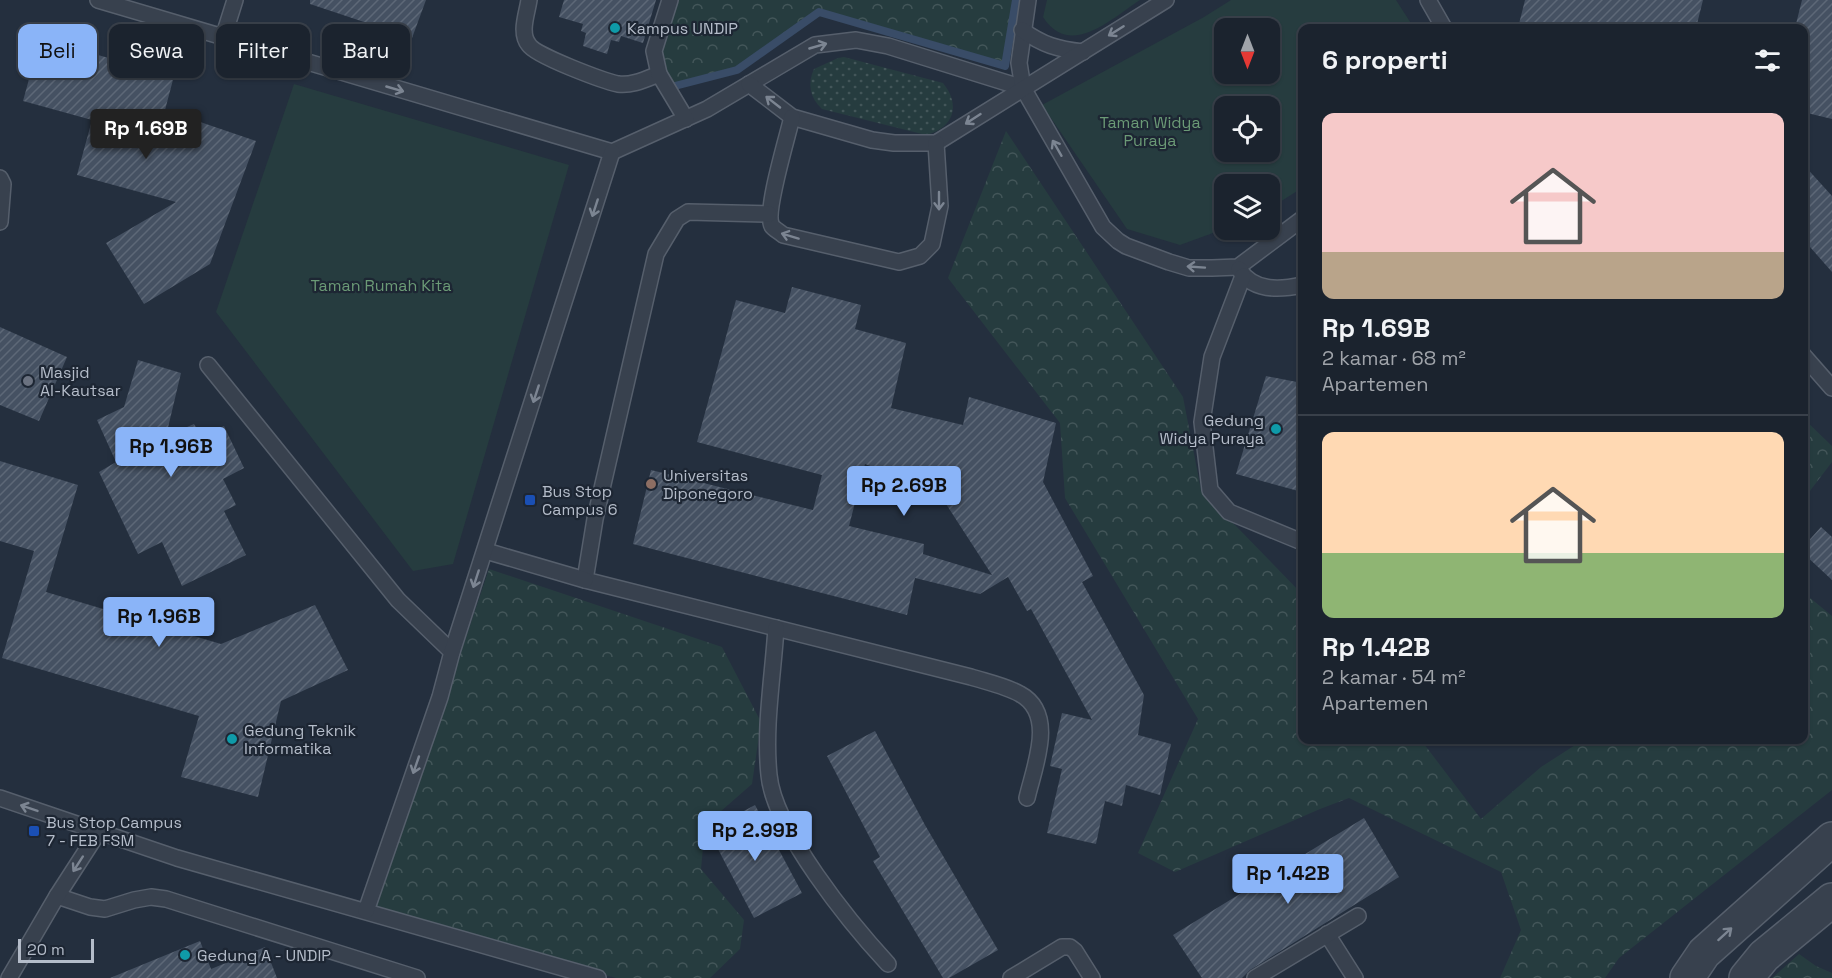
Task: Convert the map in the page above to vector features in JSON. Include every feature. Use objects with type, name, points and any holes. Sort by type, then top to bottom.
[{"type":"street","points":[[1687,978],[1704,953],[1832,839]]},
{"type":"street","points":[[1746,978],[1764,956],[1832,900]]},
{"type":"lane","points":[[100,0],[216,36]]},
{"type":"lane","points":[[227,24],[235,0]]},
{"type":"lane","points":[[529,0],[524,25],[525,35],[529,46],[549,59],[618,84],[631,84],[659,74]]},
{"type":"lane","points":[[670,0],[654,51],[659,74],[686,119]]},
{"type":"lane","points":[[1028,0],[1019,63],[1023,88],[1103,227],[1118,241],[1169,262],[1189,268],[1240,271],[1261,287],[1280,290],[1298,286]]},
{"type":"lane","points":[[749,84],[792,117],[872,140],[894,143],[936,143],[1166,0]]},
{"type":"lane","points":[[1428,0],[1441,24]]},
{"type":"lane","points":[[1022,30],[1040,42],[1062,50],[1083,52]]},
{"type":"lane","points":[[310,63],[612,152],[686,119],[815,45],[856,40],[888,46],[1023,88]]},
{"type":"lane","points":[[792,117],[770,214],[772,226],[783,235],[899,262],[920,256],[932,244],[940,206],[936,143]]},
{"type":"lane","points":[[366,911],[440,697],[452,652],[612,152]]},
{"type":"lane","points":[[0,178],[3,184],[0,222]]},
{"type":"lane","points":[[585,580],[595,519],[656,254],[677,219],[688,213],[770,214]]},
{"type":"lane","points":[[1298,222],[1240,271],[1212,357],[1202,422],[1210,490],[1229,512],[1298,540]]},
{"type":"lane","points":[[1808,361],[1832,388]]},
{"type":"lane","points":[[208,365],[398,600],[452,652]]},
{"type":"lane","points":[[486,550],[585,580],[971,677],[1020,693],[1032,702],[1039,717],[1041,729],[1027,798]]},
{"type":"lane","points":[[776,628],[767,744],[769,777],[777,806],[810,864],[861,935],[888,964]]},
{"type":"lane","points":[[0,798],[177,858],[598,978]]},
{"type":"lane","points":[[9,978],[57,896],[99,831]]},
{"type":"lane","points":[[57,896],[90,907],[105,909],[151,897],[166,899],[417,978]]},
{"type":"lane","points":[[1255,978],[1358,916]]},
{"type":"lane","points":[[1327,934],[1348,976]]},
{"type":"lane","points":[[1011,978],[1062,947],[1070,947],[1092,978]]},
{"type":"green space","points":[[677,0],[1016,0],[1005,66],[819,12],[737,70],[667,88],[658,63]]},
{"type":"green space","points":[[1047,0],[1140,0],[1104,25],[1078,35],[1065,35],[1054,29],[1043,17]]},
{"type":"green space","name":"Taman Widya Puraya","points":[[1231,0],[1396,0],[1411,24],[1298,24],[1298,191],[1280,202],[1280,174],[1214,174],[1214,233],[1180,245],[1127,229],[1042,105]]},
{"type":"green space","points":[[844,57],[943,83],[952,99],[952,115],[943,127],[926,135],[822,109],[815,100],[810,85],[814,69]]},
{"type":"green space","name":"Taman Rumah Kita","points":[[294,84],[569,165],[453,564],[413,571],[216,312]]},
{"type":"green space","points":[[1006,131],[1183,397],[1201,490],[1298,590],[1298,744],[1424,744],[1481,819],[1541,767],[1577,744],[1808,744],[1808,596],[1832,616],[1832,790],[1619,958],[1605,978],[1500,978],[1521,930],[1501,872],[1349,798],[1175,872],[1138,853],[1198,719],[1065,498],[1060,423],[948,278]]},
{"type":"green space","points":[[1808,423],[1832,446],[1832,462],[1808,493]]},
{"type":"green space","points":[[489,569],[722,647],[761,722],[752,784],[705,825],[701,869],[744,920],[740,949],[710,978],[616,978],[375,907]]},
{"type":"green space","points":[[1799,954],[1816,966],[1832,973],[1832,978],[1772,978]]},
{"type":"building","points":[[310,0],[426,0],[412,38],[410,37],[410,24],[370,24],[310,4]]},
{"type":"building","name":"Kampus UNDIP","points":[[564,0],[656,0],[643,43],[621,36],[619,42],[611,40],[607,54],[583,46],[586,33],[581,31],[583,24],[559,17]]},
{"type":"building","points":[[1525,0],[1703,0],[1697,24],[1519,24]]},
{"type":"building","points":[[1802,0],[1832,0],[1832,119],[1808,113],[1808,24],[1796,24]]},
{"type":"building","points":[[97,55],[109,58],[109,78],[173,78],[165,110],[256,141],[210,264],[144,304],[106,243],[176,202],[77,175],[92,120],[23,101],[29,78],[97,78]]},
{"type":"building","points":[[1808,170],[1832,196],[1832,272],[1808,245]]},
{"type":"building","points":[[792,287],[861,305],[855,329],[906,343],[891,408],[963,425],[969,397],[1056,423],[1043,482],[1093,576],[1082,582],[1144,695],[1138,735],[1171,744],[1160,795],[1126,785],[1122,806],[1105,801],[1096,844],[1047,833],[1062,769],[1050,766],[1062,713],[1092,720],[1031,609],[1027,611],[1008,577],[980,594],[915,578],[907,615],[633,544],[651,470],[813,510],[822,475],[697,442],[736,300],[785,313]],"holes":[[[865,464],[934,490],[935,487],[992,575],[923,554],[924,544],[849,526]]]},
{"type":"building","name":"Masjid Al-Kautsar","points":[[0,327],[67,357],[39,421],[0,405]]},
{"type":"building","points":[[138,360],[181,373],[166,436],[194,424],[202,437],[224,426],[244,468],[223,479],[236,505],[224,511],[246,555],[182,586],[162,542],[138,554],[99,472],[116,462],[97,420],[124,407]]},
{"type":"building","name":"Gedung Widya Puraya","points":[[1266,376],[1298,382],[1298,491],[1236,474]]},
{"type":"building","points":[[0,461],[78,485],[46,592],[221,644],[315,605],[348,670],[281,701],[258,797],[181,777],[199,716],[2,658],[34,551],[0,541]]},
{"type":"building","points":[[1821,527],[1832,537],[1832,580],[1808,558],[1808,541]]},
{"type":"building","points":[[875,731],[925,825],[998,950],[949,978],[943,978],[873,861],[880,857],[827,756]]},
{"type":"building","points":[[755,805],[802,893],[754,918],[708,830]]},
{"type":"building","points":[[1364,818],[1399,877],[1250,970],[1242,978],[1202,978],[1173,935]]},
{"type":"building","name":"Gedung A - UNDIP","points":[[200,941],[211,969],[265,947],[277,978],[110,978]]},
{"type":"waterway","points":[[667,88],[737,70],[819,12],[1005,66],[1016,0]]},
{"type":"place","name":"Kampus UNDIP","points":[[615,28]]},
{"type":"place","name":"Masjid Al-Kautsar","points":[[28,381]]},
{"type":"place","name":"Gedung Widya Puraya","points":[[1276,429]]},
{"type":"place","name":"Universitas Diponegoro","points":[[651,484]]},
{"type":"place","name":"Bus Stop Campus 6","points":[[530,500]]},
{"type":"place","name":"Gedung Teknik Informatika","points":[[232,739]]},
{"type":"place","name":"Bus Stop Campus 7 - FEB FSM","points":[[34,831]]},
{"type":"place","name":"Gedung A - UNDIP","points":[[185,955]]}]
